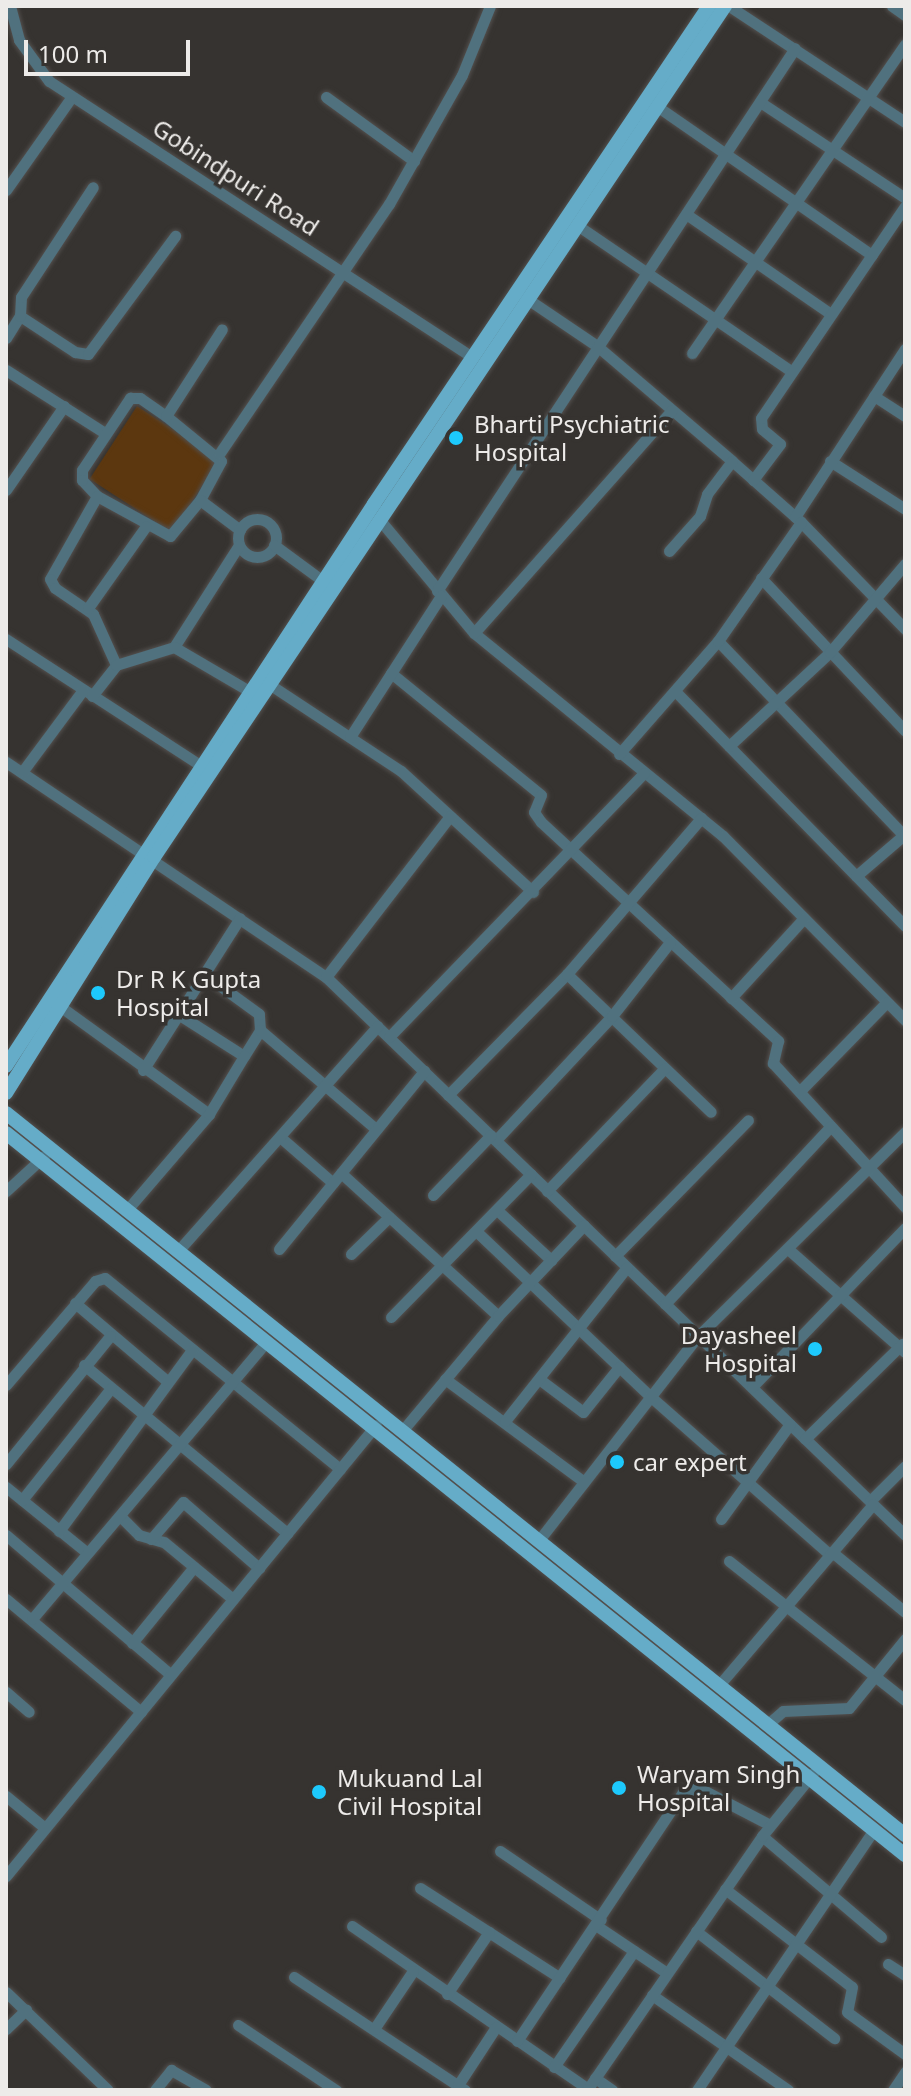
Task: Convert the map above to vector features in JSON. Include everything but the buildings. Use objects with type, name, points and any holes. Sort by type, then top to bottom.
[{"type":"main road","points":[[6,1066],[379,519],[709,6]]},
{"type":"main road","points":[[6,1093],[61,1007],[203,767],[323,581],[472,357],[577,225],[727,6]]},
{"type":"main road","points":[[6,1113],[45,1154],[266,1342],[905,1855]]},
{"type":"main road","points":[[6,1133],[45,1154],[126,1211],[905,1835]]},
{"type":"street","points":[[219,454],[140,398],[130,398],[105,433],[82,475],[97,496],[146,526],[162,534],[177,533],[220,469],[219,454],[344,274],[414,161],[462,75],[490,6]]},
{"type":"street","points":[[727,6],[905,122]]},
{"type":"street","points":[[892,6],[905,15]]},
{"type":"street","name":"Gobindpuri Road","points":[[9,10],[31,61],[71,98],[472,357]]},
{"type":"street","points":[[692,353],[905,44]]},
{"type":"street","points":[[350,737],[597,346],[795,48]]},
{"type":"street","points":[[326,97],[414,161]]},
{"type":"street","points":[[6,190],[10,175],[71,98]]},
{"type":"street","points":[[760,102],[905,198]]},
{"type":"street","points":[[658,107],[872,255]]},
{"type":"street","points":[[6,338],[20,316],[21,297],[93,187]]},
{"type":"street","points":[[753,480],[779,449],[777,439],[762,429],[761,418],[905,206]]},
{"type":"street","points":[[686,214],[831,314]]},
{"type":"street","points":[[577,225],[791,371]]},
{"type":"street","points":[[20,316],[75,352],[88,354],[175,236]]},
{"type":"street","points":[[522,295],[597,346],[732,461],[798,519],[905,629]]},
{"type":"street","points":[[166,416],[222,329]]},
{"type":"street","points":[[619,754],[718,641],[798,519],[830,461],[905,349]]},
{"type":"street","points":[[6,370],[105,433]]},
{"type":"street","points":[[874,396],[905,416]]},
{"type":"street","points":[[6,490],[64,406]]},
{"type":"street","points":[[474,633],[672,410]]},
{"type":"street","points":[[669,551],[700,516],[707,494],[732,461]]},
{"type":"street","points":[[830,461],[905,509]]},
{"type":"street","points":[[97,496],[50,579],[55,588],[88,608],[116,665]]},
{"type":"street","points":[[200,500],[240,530]]},
{"type":"street","points":[[379,519],[474,633],[701,818],[905,1020]]},
{"type":"street","points":[[22,772],[87,693],[116,665],[174,647],[239,545],[240,530],[250,520],[264,520],[274,531],[274,545]]},
{"type":"street","points":[[88,608],[146,526]]},
{"type":"street","points":[[239,545],[257,556],[274,545]]},
{"type":"street","points":[[274,545],[323,581]]},
{"type":"street","points":[[729,746],[830,652],[905,564]]},
{"type":"street","points":[[761,578],[905,731]]},
{"type":"street","points":[[6,639],[203,767]]},
{"type":"street","points":[[718,641],[905,836],[856,876]]},
{"type":"street","points":[[174,647],[251,692]]},
{"type":"street","points":[[391,673],[541,795],[535,815],[778,1041],[773,1063],[905,1207]]},
{"type":"street","points":[[269,684],[401,771],[533,892]]},
{"type":"street","points":[[675,691],[905,926]]},
{"type":"street","points":[[6,762],[150,854],[326,977],[905,1534]]},
{"type":"street","points":[[389,1037],[572,852],[644,773]]},
{"type":"street","points":[[326,977],[450,816]]},
{"type":"street","points":[[448,1095],[567,974],[630,905],[701,818]]},
{"type":"street","points":[[143,1070],[240,918]]},
{"type":"street","points":[[731,998],[804,918]]},
{"type":"street","points":[[433,1195],[612,1016],[670,942]]},
{"type":"street","points":[[204,974],[255,1009],[260,1030],[376,1129]]},
{"type":"street","points":[[567,974],[711,1112]]},
{"type":"street","points":[[800,1091],[887,1002]]},
{"type":"street","points":[[61,1007],[143,1070],[209,1114]]},
{"type":"street","points":[[178,1014],[244,1056]]},
{"type":"street","points":[[177,1252],[378,1026]]},
{"type":"street","points":[[126,1211],[209,1114],[260,1030]]},
{"type":"street","points":[[547,1191],[665,1068]]},
{"type":"street","points":[[279,1249],[424,1071]]},
{"type":"street","points":[[615,1256],[748,1120]]},
{"type":"street","points":[[665,1304],[831,1126]]},
{"type":"street","points":[[539,1540],[698,1336],[905,1132]]},
{"type":"street","points":[[280,1137],[333,1183]]},
{"type":"street","points":[[6,1191],[45,1154]]},
{"type":"street","points":[[341,1173],[498,1316]]},
{"type":"street","points":[[391,1317],[531,1174]]},
{"type":"street","points":[[497,1210],[551,1260]]},
{"type":"street","points":[[351,1254],[389,1217]]},
{"type":"street","points":[[402,1431],[498,1316],[584,1225]]},
{"type":"street","points":[[752,1387],[905,1228]]},
{"type":"street","points":[[477,1232],[651,1397],[831,1554],[905,1612]]},
{"type":"street","points":[[788,1249],[903,1347],[805,1439]]},
{"type":"street","points":[[505,1421],[627,1267]]},
{"type":"street","points":[[6,1385],[75,1303],[105,1278],[340,1469]]},
{"type":"street","points":[[75,1303],[110,1336],[167,1381]]},
{"type":"street","points":[[6,1464],[110,1336]]},
{"type":"street","points":[[32,1619],[85,1551],[120,1516],[266,1342]]},
{"type":"street","points":[[59,1531],[143,1412],[192,1350]]},
{"type":"street","points":[[84,1365],[180,1441],[287,1533]]},
{"type":"street","points":[[539,1379],[583,1412],[619,1367]]},
{"type":"street","points":[[445,1379],[584,1482]]},
{"type":"street","points":[[22,1500],[111,1388]]},
{"type":"street","points":[[6,1876],[383,1416]]},
{"type":"street","points":[[721,1519],[790,1424]]},
{"type":"street","points":[[720,1684],[831,1554],[871,1502],[905,1466]]},
{"type":"street","points":[[6,1487],[85,1551]]},
{"type":"street","points":[[151,1539],[183,1502],[259,1568]]},
{"type":"street","points":[[120,1516],[151,1539],[164,1542],[233,1599]]},
{"type":"street","points":[[6,1535],[171,1675]]},
{"type":"street","points":[[729,1561],[874,1679],[905,1700]]},
{"type":"street","points":[[132,1643],[194,1567]]},
{"type":"street","points":[[6,1599],[141,1712]]},
{"type":"street","points":[[768,1724],[783,1711],[849,1708],[905,1639]]},
{"type":"street","points":[[6,1692],[29,1712]]},
{"type":"street","points":[[352,1926],[587,2090],[762,1836],[820,1766]]},
{"type":"street","points":[[517,2041],[690,1787],[770,1825]]},
{"type":"street","points":[[6,1797],[45,1828]]},
{"type":"street","points":[[697,2090],[874,1830]]},
{"type":"street","points":[[762,1836],[881,1937]]},
{"type":"street","points":[[500,1851],[667,1973]]},
{"type":"street","points":[[420,1888],[560,1978]]},
{"type":"street","points":[[725,1889],[852,1987],[847,2012],[905,2054]]},
{"type":"street","points":[[696,1931],[834,2038]]},
{"type":"street","points":[[447,1994],[489,1932]]},
{"type":"street","points":[[554,2067],[634,1951]]},
{"type":"street","points":[[888,1964],[905,1975]]},
{"type":"street","points":[[374,2029],[413,1971]]},
{"type":"street","points":[[294,1977],[461,2088],[496,2027]]},
{"type":"street","points":[[6,1992],[108,2090]]},
{"type":"street","points":[[652,1995],[788,2090]]},
{"type":"street","points":[[6,2029],[26,2010]]},
{"type":"street","points":[[238,2025],[336,2090]]},
{"type":"street","points":[[155,2090],[171,2070],[206,2090]]},
{"type":"street","points":[[595,2078],[612,2090]]},
{"type":"street","points":[[893,2090],[903,2078]]},
{"type":"shaded area","points":[[137,406],[219,459],[172,532],[90,479]]},
{"type":"place","name":"Bharti Psychiatric Hospital","points":[[456,438]]},
{"type":"place","name":"Dr R K Gupta Hospital","points":[[98,993]]},
{"type":"place","name":"Dayasheel Hospital","points":[[815,1349]]},
{"type":"place","name":"car expert","points":[[617,1462]]},
{"type":"place","name":"Waryam Singh Hospital","points":[[619,1788]]},
{"type":"place","name":"Mukuand Lal Civil Hospital","points":[[319,1792]]}]
